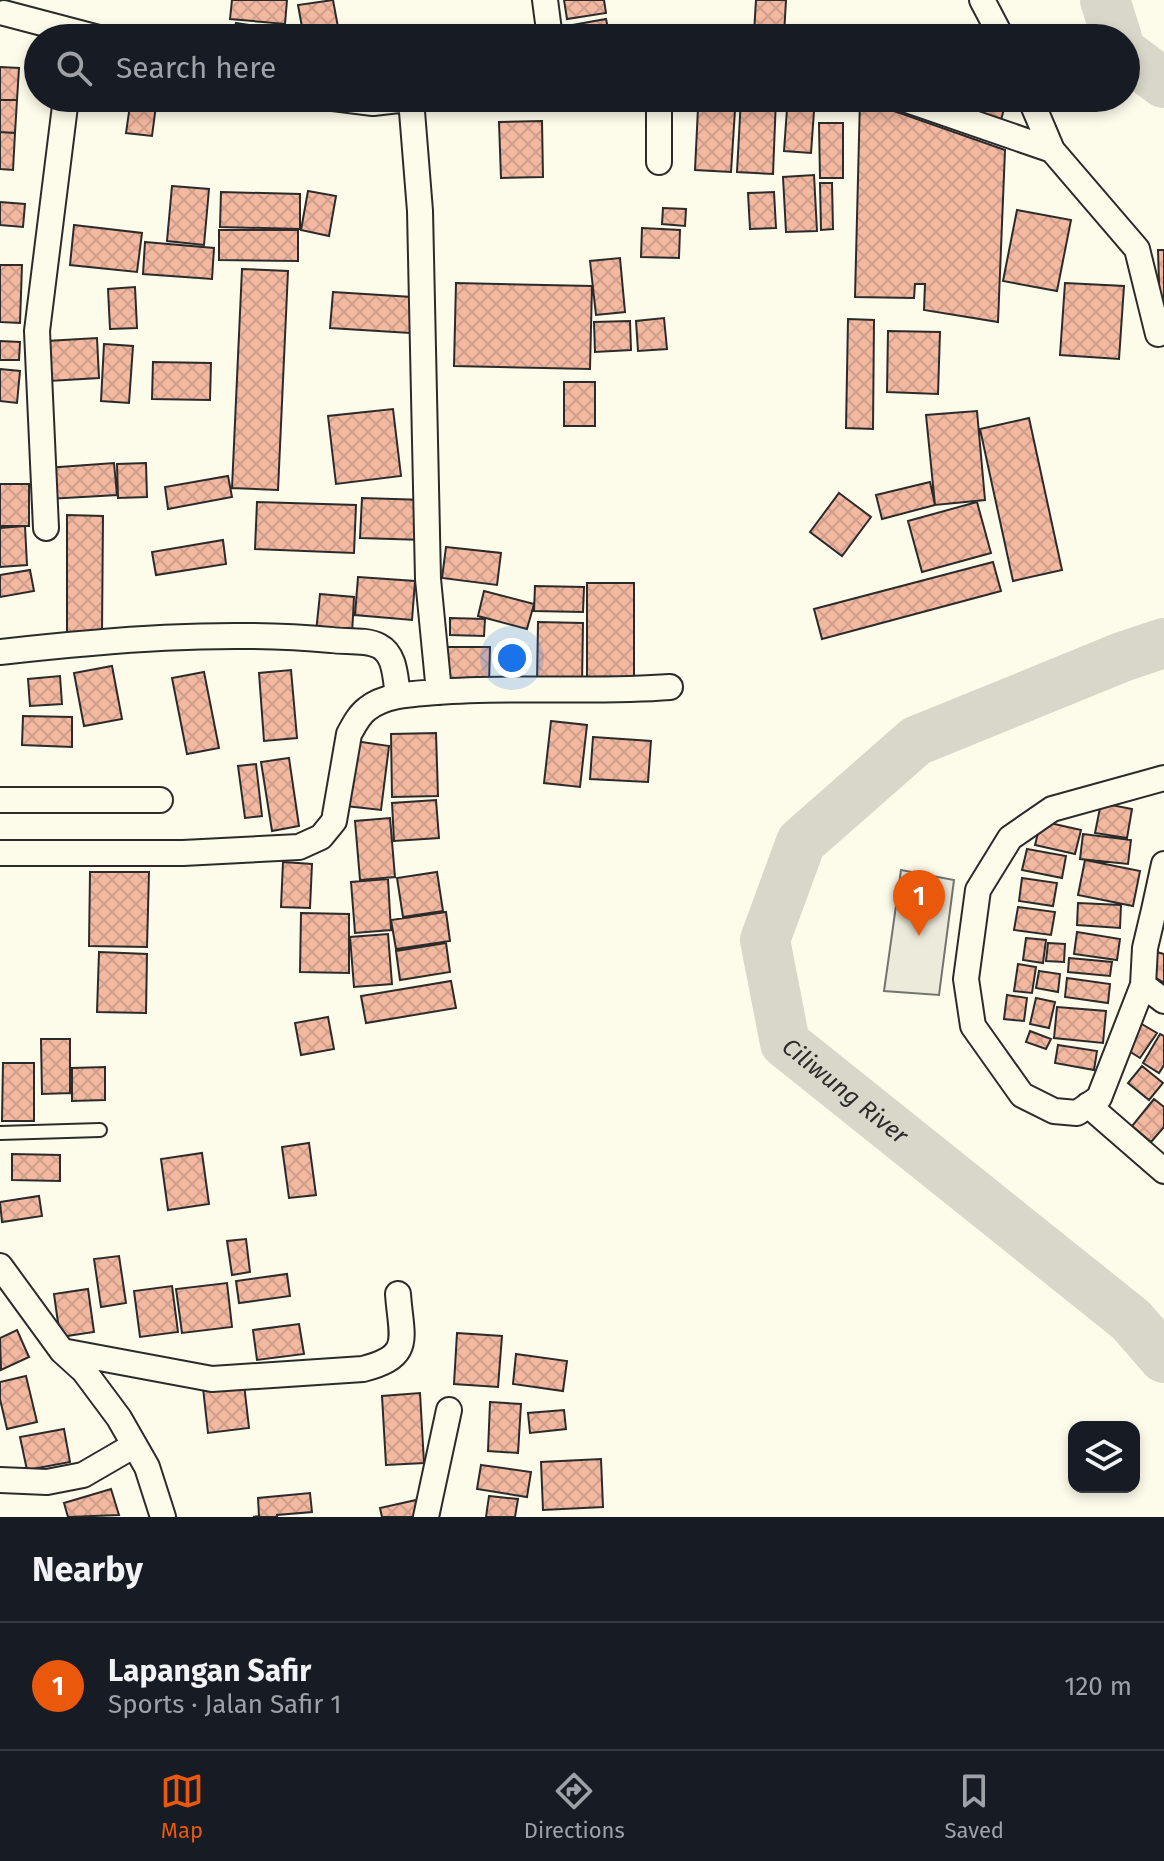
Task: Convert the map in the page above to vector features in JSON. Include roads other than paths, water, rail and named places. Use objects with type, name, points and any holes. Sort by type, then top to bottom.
[{"type":"street","points":[[545,0],[548,24]]},
{"type":"street","points":[[982,0],[995,24]]},
{"type":"street","points":[[4,8],[47,24]]},
{"type":"street","points":[[46,528],[37,331],[64,112]]},
{"type":"street","points":[[415,112],[420,211],[428,579],[439,692]]},
{"type":"street","points":[[659,112],[659,162]]},
{"type":"street","points":[[942,112],[1052,150]]},
{"type":"street","points":[[1036,112],[1052,150],[1137,249],[1158,334]]},
{"type":"street","points":[[0,652],[180,636],[310,638],[365,643],[381,647],[390,655],[398,695]]},
{"type":"street","points":[[0,853],[183,853],[299,847],[321,837],[334,821],[349,734],[367,708],[398,695],[478,688],[635,690],[670,687]]},
{"type":"street","points":[[1164,778],[1052,809],[1010,838],[978,890],[966,979],[973,1026],[1022,1095],[1054,1111],[1077,1113],[1099,1098],[1143,985],[1145,948],[1159,909],[1164,864]]},
{"type":"street","points":[[0,800],[160,800]]},
{"type":"street","points":[[1143,985],[1164,1001]]},
{"type":"street","points":[[1088,1105],[1164,1171]]},
{"type":"street","points":[[0,1266],[62,1351],[84,1371],[119,1418],[147,1467],[163,1517]]},
{"type":"street","points":[[62,1351],[212,1379],[363,1369],[395,1357],[402,1342],[398,1294]]},
{"type":"street","points":[[426,1517],[449,1410]]},
{"type":"street","points":[[0,1480],[47,1482],[83,1475],[133,1446]]},
{"type":"lane","points":[[0,1133],[100,1130]]},
{"type":"waterway","name":"Ciliwung River","points":[[1105,0],[1113,24]]},
{"type":"waterway","name":"Ciliwung River","points":[[1140,65],[1164,83]]},
{"type":"waterway","name":"Ciliwung River","points":[[1164,643],[1122,657],[916,741],[801,842],[765,940],[785,1043],[1131,1320],[1164,1358]]},
{"type":"place","name":"Lapangan Safir","points":[[919,936]]}]
